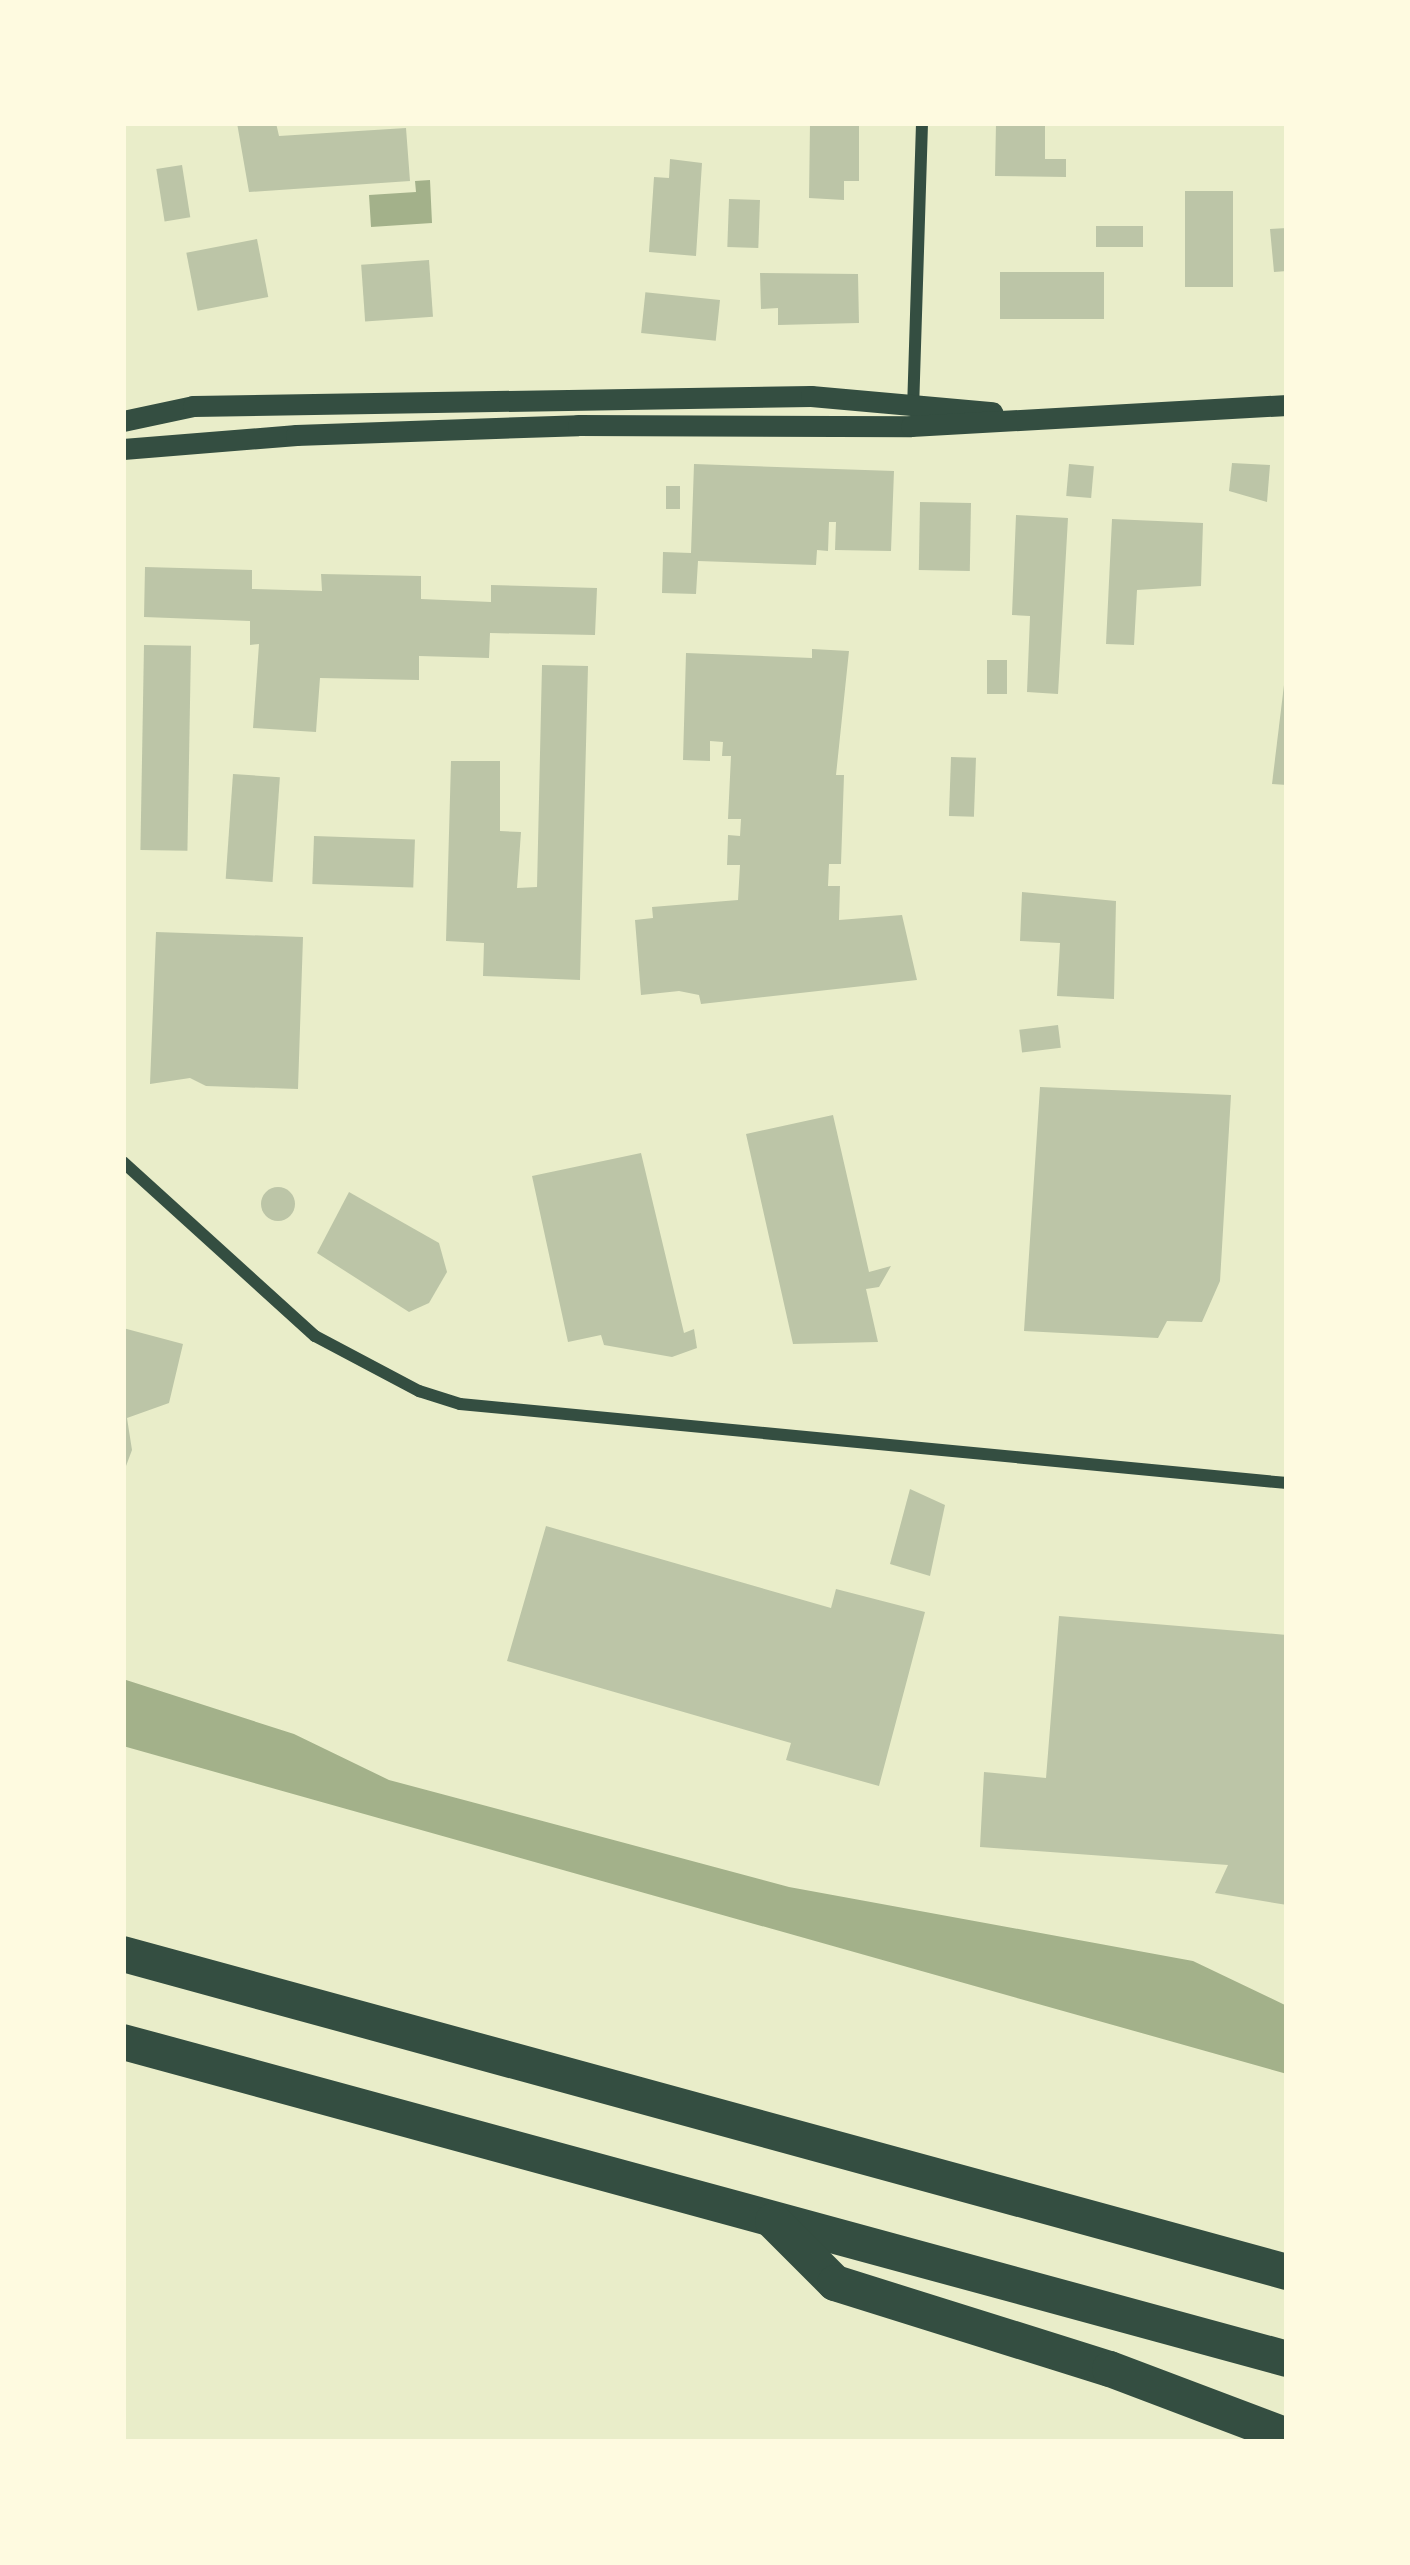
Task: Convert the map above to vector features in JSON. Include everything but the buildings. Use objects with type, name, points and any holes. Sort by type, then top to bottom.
[{"type":"highway","points":[[123,1954],[1281,2268]]},
{"type":"highway","points":[[123,2042],[1287,2359]]},
{"type":"highway","points":[[771,2218],[835,2282],[1110,2369],[1287,2436]]},
{"type":"street","points":[[911,426],[922,123]]},
{"type":"street","points":[[123,421],[193,406],[914,399],[1034,418]]},
{"type":"street","points":[[123,449],[167,441],[578,425],[911,426],[1287,405]]},
{"type":"street","points":[[123,1162],[315,1336],[419,1391],[460,1404],[1287,1484]]},
{"type":"shaded area","points":[[430,180],[432,223],[371,227],[369,195],[416,192],[415,181]]},
{"type":"shaded area","points":[[123,1679],[294,1734],[389,1780],[789,1887],[1193,1961],[1287,2006],[1287,2074],[123,1746]]}]
